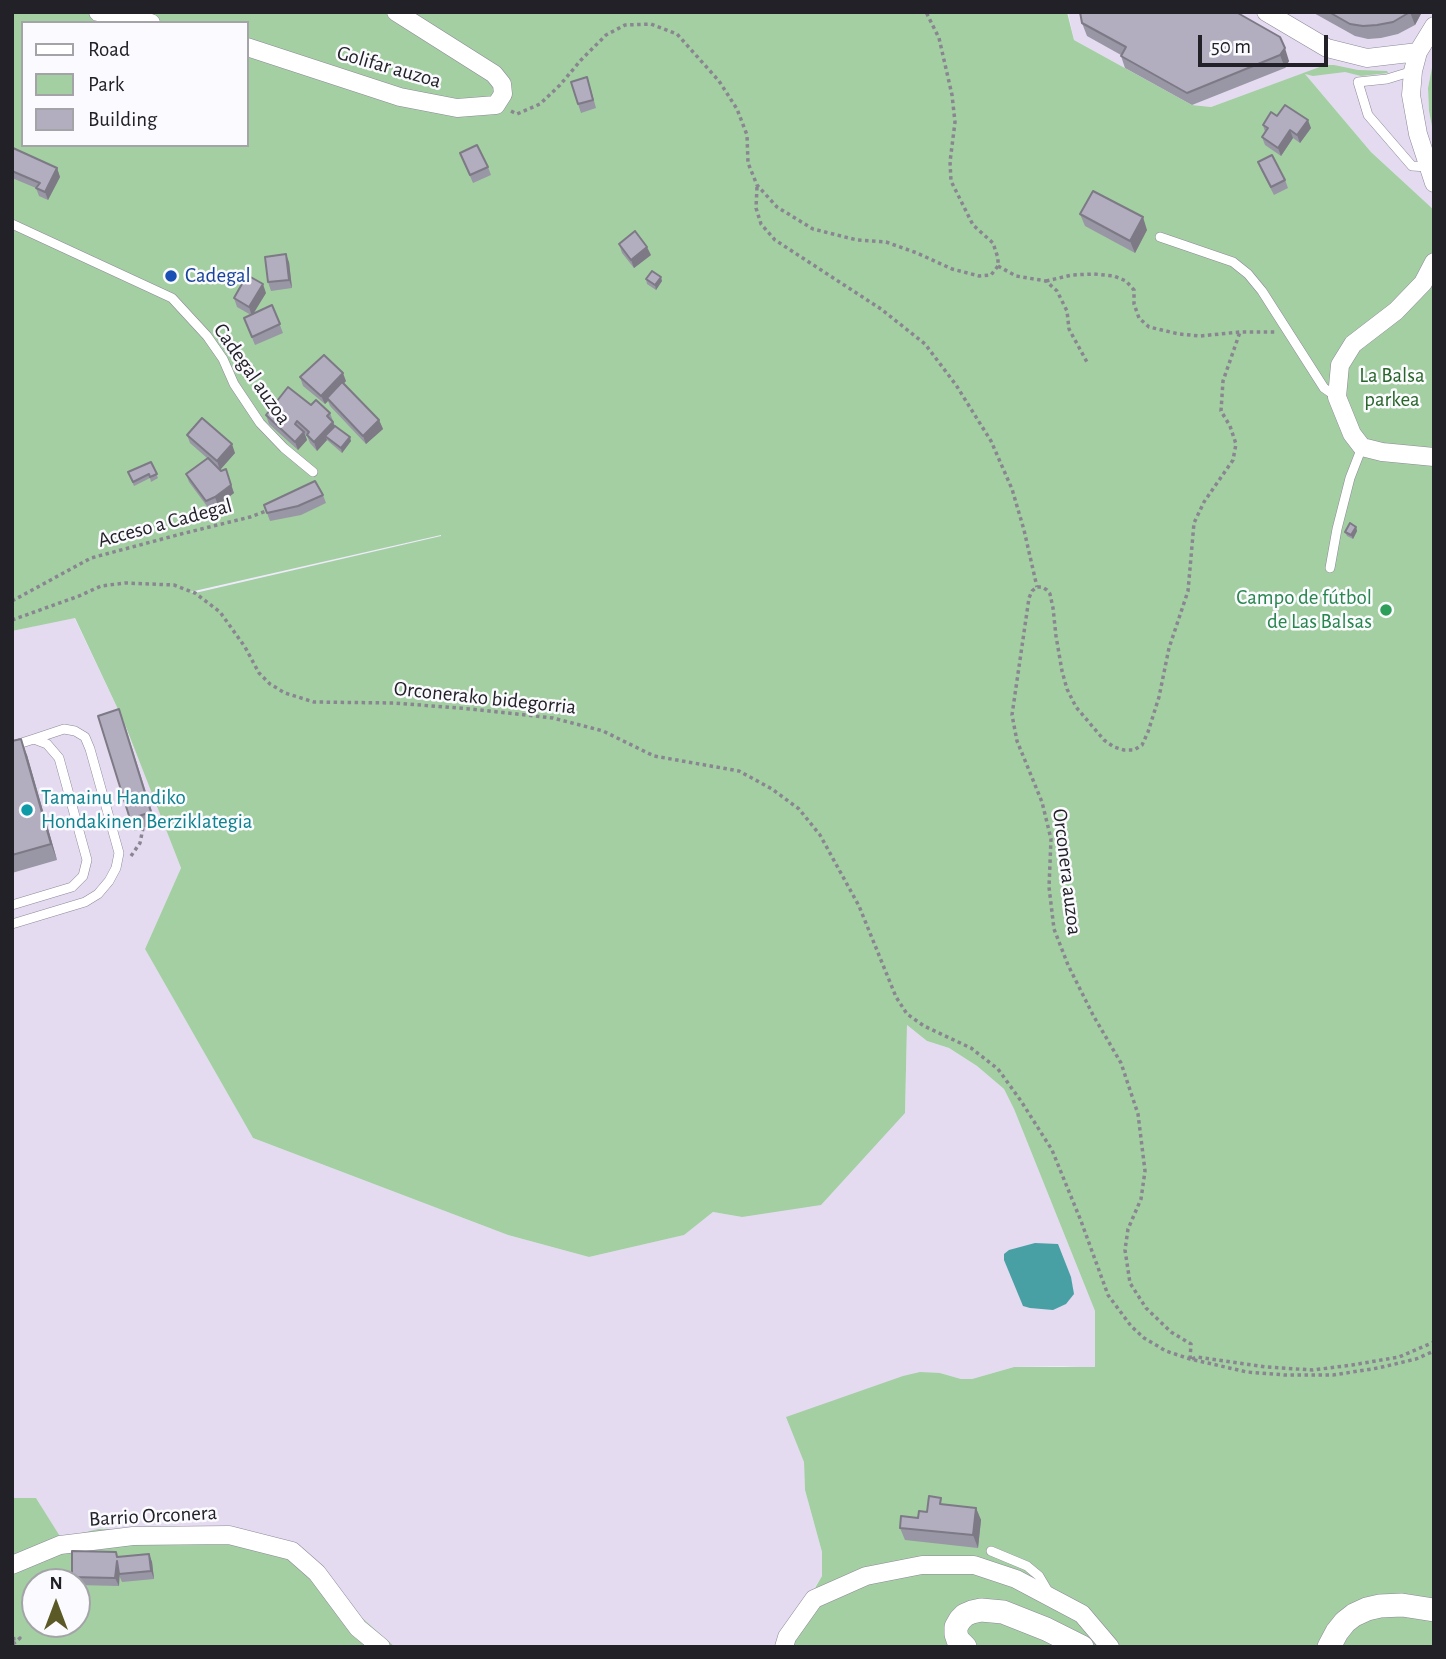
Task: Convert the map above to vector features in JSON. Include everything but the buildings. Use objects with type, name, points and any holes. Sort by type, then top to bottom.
[{"type":"street","points":[[98,12],[139,18]]},
{"type":"street","name":"Golifar auzoa","points":[[248,47],[400,97],[457,108],[496,105],[503,94],[502,84],[494,74],[396,12]]},
{"type":"street","points":[[1266,12],[1327,48],[1367,58],[1418,52]]},
{"type":"street","points":[[1431,175],[1418,134],[1412,95],[1413,71],[1418,52],[1434,26]]},
{"type":"street","points":[[1434,262],[1423,283],[1396,311],[1353,344],[1340,365],[1337,397],[1352,433],[1363,447],[1382,452],[1434,457]]},
{"type":"street","name":"Barrio Orconera","points":[[12,1565],[61,1545],[133,1536],[229,1535],[292,1551],[317,1573],[358,1628],[381,1647]]},
{"type":"street","points":[[784,1647],[787,1637],[814,1599],[866,1576],[922,1565],[974,1565],[1016,1579],[1082,1614],[1110,1647]]},
{"type":"street","points":[[1329,1647],[1345,1622],[1367,1609],[1380,1605],[1402,1605],[1434,1609]]},
{"type":"street","points":[[965,1647],[956,1634],[960,1620],[972,1612],[992,1610],[1021,1618],[1082,1647]]},
{"type":"lane","points":[[1413,71],[1387,79],[1358,82],[1367,115],[1412,166],[1431,175]]},
{"type":"lane","name":"Cadegal auzoa","points":[[12,224],[172,298],[207,336],[260,423],[313,472]]},
{"type":"lane","points":[[1160,237],[1233,262],[1248,274],[1262,291],[1324,388],[1337,397]]},
{"type":"lane","points":[[1330,568],[1350,478],[1363,447]]},
{"type":"lane","points":[[12,746],[65,729],[85,737],[119,853],[116,868],[98,894],[85,902],[12,924]]},
{"type":"lane","points":[[12,905],[72,887],[83,876],[87,859],[59,758],[47,744],[34,739]]},
{"type":"lane","points":[[991,1550],[1027,1566],[1039,1576],[1052,1600]]},
{"type":"path","points":[[496,105],[517,114],[540,104],[606,35],[625,25],[651,24],[677,34],[719,81],[737,109],[747,135],[748,163],[757,186],[777,207],[813,229],[857,240],[886,242],[952,269],[979,276],[992,275],[998,266],[993,243],[973,225],[951,181],[950,162],[955,122],[952,95],[939,38],[926,12]]},
{"type":"path","points":[[757,186],[756,208],[761,224],[775,240],[881,310],[925,344],[956,385],[992,441],[1012,489],[1037,587],[1042,587],[1050,594],[1067,689],[1076,707],[1104,740],[1124,750],[1134,750],[1142,745],[1148,732],[1159,697],[1169,648],[1188,591],[1194,523],[1204,502],[1233,460],[1236,444],[1222,411],[1223,381],[1240,332]]},
{"type":"path","points":[[998,266],[1017,275],[1046,281],[1072,275],[1114,276],[1126,281],[1134,290],[1134,304],[1139,318],[1149,327],[1179,334],[1200,336],[1240,332],[1288,332]]},
{"type":"path","points":[[1046,281],[1057,291],[1066,311],[1069,329],[1088,364]]},
{"type":"path","name":"Acceso a Cadegal","points":[[12,601],[91,558],[250,517],[271,509]]},
{"type":"path","name":"Orconerako bidegorria","points":[[12,620],[101,586],[125,583],[174,585],[195,593],[220,612],[245,647],[259,673],[285,693],[314,702],[394,703],[553,719],[603,732],[654,756],[739,771],[772,789],[799,809],[820,835],[859,906],[896,997],[907,1014],[924,1026],[971,1048],[998,1069],[1021,1101],[1052,1150],[1108,1295],[1131,1326],[1144,1338],[1166,1351],[1190,1359],[1247,1372],[1285,1375],[1333,1375],[1378,1368],[1416,1359],[1434,1351]]},
{"type":"path","name":"Orconera auzoa","points":[[1037,587],[1029,598],[1018,664],[1012,715],[1014,728],[1042,802],[1051,839],[1049,887],[1054,929],[1068,965],[1093,1015],[1121,1063],[1138,1114],[1145,1171],[1141,1199],[1128,1229],[1125,1250],[1130,1283],[1146,1308],[1171,1332],[1191,1344],[1190,1359]]},
{"type":"path","points":[[116,868],[135,852],[143,828]]},
{"type":"path","points":[[1190,1359],[1197,1357],[1266,1367],[1313,1370],[1399,1357],[1434,1342]]},
{"type":"path","points":[[12,1639],[20,1638],[12,1645]]},
{"type":"shaded area","points":[[1068,12],[1434,12],[1434,57],[1428,88],[1434,137],[1434,210],[1371,152],[1304,73],[1211,107],[1192,105],[1074,40]]},
{"type":"shaded area","points":[[74,617],[124,722],[181,868],[145,949],[253,1138],[508,1235],[589,1257],[683,1235],[713,1212],[742,1217],[905,1113],[907,1025],[927,1041],[949,1048],[977,1066],[1004,1089],[1095,1311],[1095,1368],[1014,1367],[972,1379],[940,1373],[804,1462],[805,1490],[822,1552],[822,1576],[776,1647],[395,1647],[356,1613],[224,1530],[98,1529],[60,1538],[36,1498],[12,1498],[12,631]]},
{"type":"shaded area","points":[[1035,1243],[1058,1244],[1071,1277],[1074,1294],[1066,1304],[1053,1310],[1023,1306],[1004,1260],[1004,1254],[1009,1250]]},
{"type":"green space","name":"La Balsa parkea","points":[[12,12],[1067,12],[1074,40],[1192,105],[1211,107],[1325,65],[1387,71],[1388,73],[1361,76],[1345,72],[1313,76],[1305,74],[1371,152],[1434,210],[1434,1647],[776,1647],[791,1616],[822,1576],[822,1552],[805,1490],[804,1462],[786,1417],[920,1372],[972,1379],[1014,1367],[1095,1367],[1095,1311],[1004,1089],[977,1066],[949,1048],[927,1041],[907,1025],[905,1113],[821,1205],[742,1217],[713,1212],[684,1235],[589,1257],[508,1235],[253,1138],[145,949],[181,868],[124,722],[75,618],[12,631]],"holes":[[[441,535],[441,536],[190,592]]]},
{"type":"green space","points":[[1434,57],[1434,137],[1428,88]]},
{"type":"green space","points":[[12,1498],[36,1498],[61,1538],[98,1529],[224,1530],[269,1536],[395,1647],[12,1647]]},
{"type":"place","name":"Cadegal","points":[[171,276]]},
{"type":"place","name":"Campo de fútbol de Las Balsas","points":[[1386,610]]},
{"type":"place","name":"Tamainu Handiko Hondakinen Berziklategia","points":[[27,810]]}]
